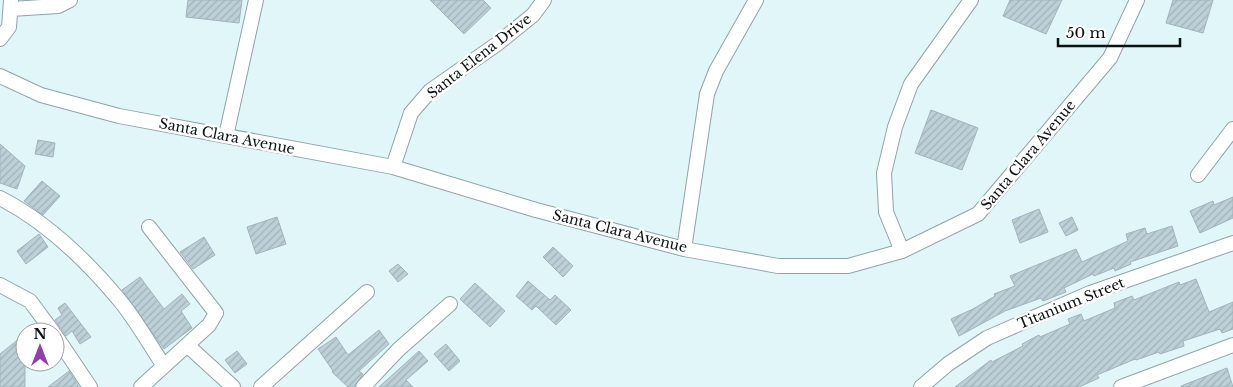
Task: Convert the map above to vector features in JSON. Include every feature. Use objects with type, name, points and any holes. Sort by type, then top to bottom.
[{"type":"street","points":[[0,39],[9,27],[11,4],[58,6],[70,0]]},
{"type":"street","points":[[226,136],[256,0]]},
{"type":"street","name":"Santa Elena Drive","points":[[393,167],[411,112],[430,91],[497,44],[533,15],[544,0]]},
{"type":"street","points":[[684,249],[707,94],[716,71],[756,0]]},
{"type":"street","points":[[902,251],[886,212],[884,172],[894,127],[911,84],[971,0]]},
{"type":"street","name":"Santa Clara Avenue","points":[[0,76],[41,95],[119,116],[393,167],[536,210],[684,249],[778,266],[848,266],[902,251],[978,214],[1110,58],[1137,0]]},
{"type":"street","points":[[1198,175],[1233,129]]},
{"type":"street","points":[[0,198],[13,204],[67,244],[122,303],[164,366]]},
{"type":"street","points":[[141,387],[209,325],[216,313],[149,227]]},
{"type":"street","name":"Titanium Street","points":[[921,387],[948,364],[986,338],[1090,293],[1233,244]]},
{"type":"street","points":[[0,285],[30,301],[46,322]]},
{"type":"street","points":[[261,387],[367,292]]},
{"type":"street","points":[[363,387],[398,350],[450,304]]},
{"type":"street","points":[[187,345],[233,387]]},
{"type":"street","points":[[1121,387],[1233,345]]},
{"type":"street","points":[[65,350],[90,387]]},
{"type":"building","points":[[188,0],[242,0],[239,23],[186,17]]},
{"type":"building","points":[[430,0],[483,0],[491,8],[464,34]]},
{"type":"building","points":[[1010,0],[1062,0],[1046,34],[1003,16]]},
{"type":"building","points":[[1173,0],[1213,0],[1203,33],[1166,23]]},
{"type":"building","points":[[931,110],[978,128],[962,170],[915,153]]},
{"type":"building","points":[[38,140],[55,143],[53,157],[35,154]]},
{"type":"building","points":[[0,144],[25,166],[17,189],[0,183]]},
{"type":"building","points":[[42,181],[60,196],[43,215],[24,201]]},
{"type":"building","points":[[1233,197],[1233,218],[1200,233],[1190,211],[1213,201],[1214,205]]},
{"type":"building","points":[[1039,209],[1048,232],[1020,243],[1012,220]]},
{"type":"building","points":[[277,217],[286,244],[256,254],[247,227]]},
{"type":"building","points":[[1072,217],[1078,230],[1066,236],[1059,223]]},
{"type":"building","points":[[1172,226],[1178,246],[1130,262],[1131,264],[1115,271],[1114,268],[1094,276],[1093,274],[1064,288],[1066,292],[1043,301],[1041,298],[1005,311],[959,336],[951,319],[973,309],[995,296],[994,294],[1015,286],[1010,276],[1076,249],[1082,262],[1128,241],[1126,234],[1145,228],[1147,234]]},
{"type":"building","points":[[39,234],[48,247],[26,264],[17,251]]},
{"type":"building","points":[[204,237],[215,255],[193,269],[180,252]]},
{"type":"building","points":[[553,247],[573,266],[563,277],[543,257]]},
{"type":"building","points":[[398,264],[408,274],[398,282],[389,271]]},
{"type":"building","points":[[140,277],[164,309],[182,294],[190,304],[181,311],[192,328],[164,349],[122,290]]},
{"type":"building","points":[[1196,279],[1209,312],[1233,302],[1233,329],[1222,333],[1220,329],[1183,341],[1184,346],[1160,354],[1159,352],[1135,359],[1097,375],[1099,378],[1079,387],[955,387],[991,360],[992,362],[1023,346],[1022,344],[1039,335],[1040,337],[1070,324],[1068,319],[1081,314],[1084,321],[1115,308],[1114,303],[1132,296],[1134,300],[1179,282],[1180,285]]},
{"type":"building","points":[[528,281],[550,300],[555,295],[571,310],[556,325],[536,306],[532,310],[516,296]]},
{"type":"building","points":[[475,283],[505,311],[490,327],[460,299]]},
{"type":"building","points":[[65,303],[91,337],[80,344],[72,331],[66,336],[65,322],[56,322],[55,320],[62,315],[58,308]]},
{"type":"building","points":[[379,330],[389,344],[359,371],[363,374],[354,387],[348,387],[332,372],[318,349],[336,337],[348,355]]},
{"type":"building","points":[[15,342],[15,372],[25,372],[25,387],[0,387],[0,354]]},
{"type":"building","points":[[446,344],[460,361],[449,371],[434,354]]},
{"type":"building","points":[[237,351],[247,364],[235,373],[225,360]]},
{"type":"building","points":[[419,351],[428,361],[406,380],[413,387],[379,387]]},
{"type":"building","points":[[1227,368],[1233,387],[1181,387],[1181,386]]},
{"type":"building","points":[[69,371],[79,387],[48,387]]}]
